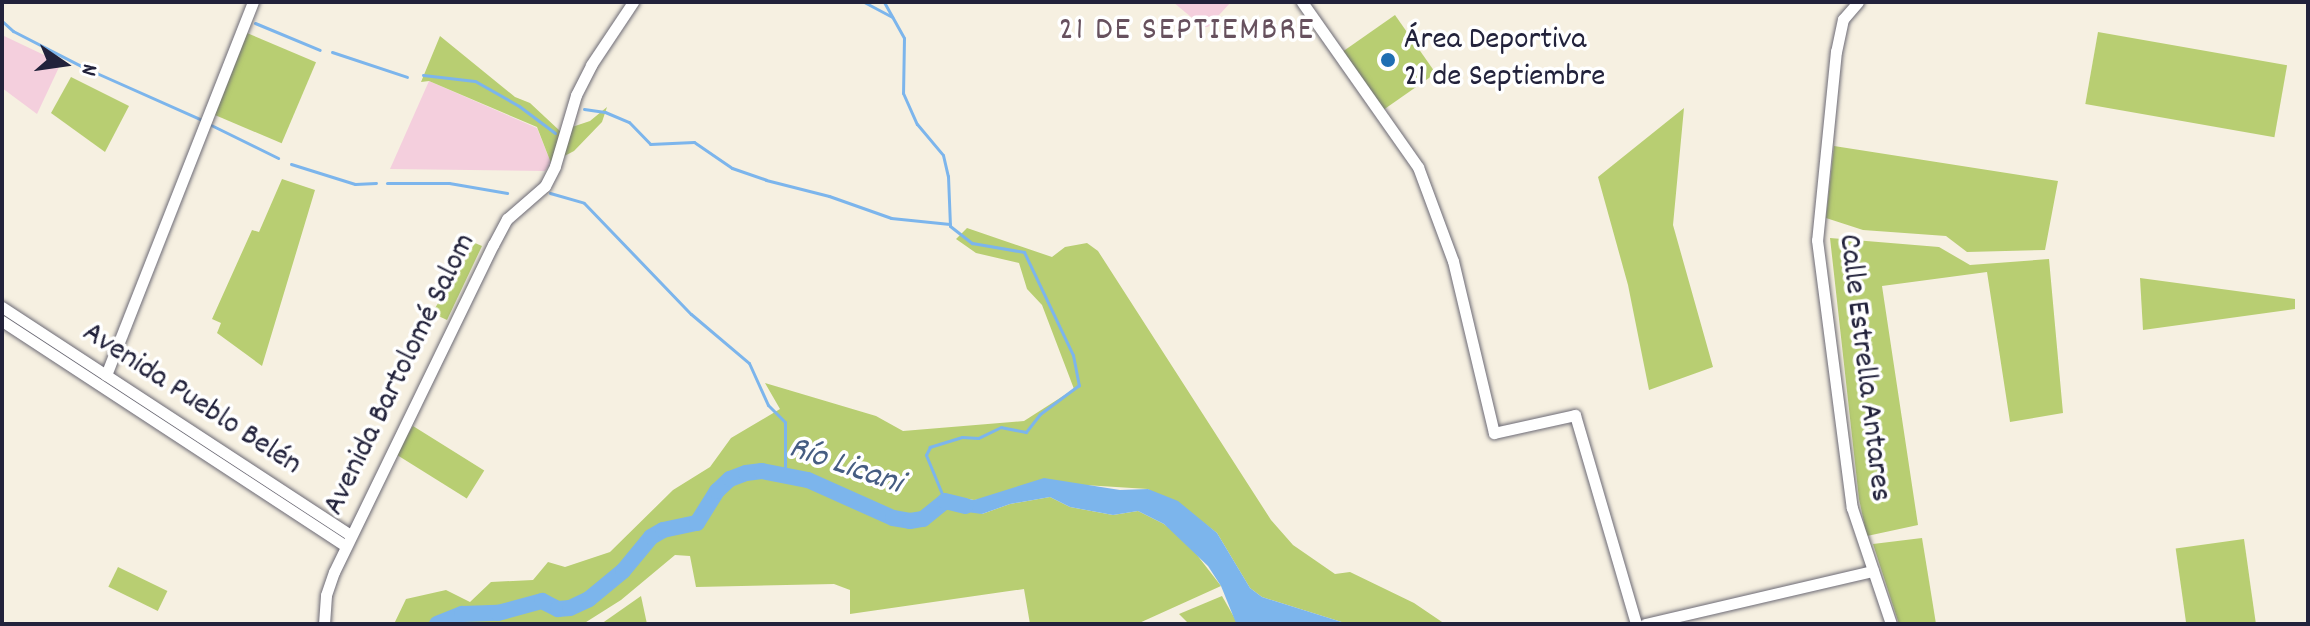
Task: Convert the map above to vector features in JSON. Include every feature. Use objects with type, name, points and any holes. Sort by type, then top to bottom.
[{"type":"street","points":[[106,375],[253,2]]},
{"type":"street","name":"Avenida Bartolomé Salom","points":[[324,624],[326,595],[348,540],[507,219],[545,186],[555,166],[576,95],[591,65],[633,2]]},
{"type":"street","points":[[1302,2],[1418,167],[1453,261],[1494,433],[1575,415],[1636,624]]},
{"type":"street","name":"Calle Estrella Antares","points":[[1858,2],[1843,19],[1817,240],[1852,508],[1891,624]]},
{"type":"street","name":"Avenida Pueblo Belén","points":[[2,307],[348,540]]},
{"type":"street","name":"Avenida Pueblo Belén","points":[[2,321],[348,540]]},
{"type":"street","points":[[1645,624],[1873,571]]},
{"type":"shaded area","points":[[1173,2],[1231,2],[1208,27],[1203,27]]},
{"type":"shaded area","points":[[2,35],[61,63],[37,114],[2,88]]},
{"type":"shaded area","points":[[429,81],[537,128],[551,163],[545,171],[390,169]]},
{"type":"green space","name":"Área Deportiva 21 de Septiembre","points":[[1395,15],[1436,73],[1382,110],[1342,52]]},
{"type":"green space","points":[[2098,32],[2287,65],[2274,137],[2085,104]]},
{"type":"green space","points":[[247,33],[316,62],[282,143],[213,114]]},
{"type":"green space","points":[[440,36],[515,97],[530,103],[560,131],[590,121],[607,107],[602,122],[574,151],[551,163],[537,127],[429,81],[421,82]]},
{"type":"green space","points":[[71,77],[129,106],[105,152],[51,113]]},
{"type":"green space","points":[[1684,108],[1673,225],[1713,367],[1649,390],[1628,285],[1598,177]]},
{"type":"green space","points":[[1834,146],[2058,181],[2045,250],[1967,252],[1946,236],[1863,230],[1826,218]]},
{"type":"green space","points":[[282,179],[315,190],[262,366],[217,333],[221,323],[212,319],[252,230],[259,232]]},
{"type":"green space","points":[[967,228],[1052,257],[1065,247],[1087,243],[1098,251],[1271,520],[1293,545],[1335,574],[1350,572],[1414,603],[1445,624],[1348,624],[1262,597],[1250,588],[1217,533],[1200,520],[1148,489],[1084,485],[974,500],[952,496],[982,514],[1010,504],[1050,497],[1070,507],[1113,515],[1138,511],[1164,524],[1187,542],[1221,586],[1137,624],[1030,624],[1024,589],[850,614],[850,590],[834,584],[696,587],[690,556],[675,555],[621,600],[583,624],[394,624],[406,599],[446,590],[470,602],[491,582],[533,580],[548,562],[565,567],[610,552],[673,490],[710,467],[731,438],[780,409],[765,383],[876,416],[903,431],[1024,421],[1074,389],[1042,305],[1027,289],[1019,263],[976,253],[956,239]]},
{"type":"green space","points":[[1830,238],[1939,247],[1970,265],[2049,259],[2063,413],[2010,422],[1987,272],[1882,286],[1918,525],[1867,536],[1859,499]]},
{"type":"green space","points":[[475,243],[482,246],[447,320],[432,313]]},
{"type":"green space","points":[[2140,278],[2295,299],[2295,309],[2143,330]]},
{"type":"green space","points":[[413,426],[484,471],[467,498],[396,454]]},
{"type":"green space","points":[[1922,538],[1936,624],[1899,624],[1873,544]]},
{"type":"green space","points":[[2244,539],[2256,624],[2186,624],[2176,549]]},
{"type":"green space","points":[[118,567],[167,591],[158,611],[108,587]]},
{"type":"green space","points":[[641,596],[647,624],[601,624]]},
{"type":"green space","points":[[1222,596],[1238,624],[1189,624],[1179,614]]},
{"type":"water","name":"Río Licani","points":[[1044,478],[1120,490],[1148,489],[1178,501],[1217,533],[1250,588],[1262,597],[1348,624],[1236,623],[1221,586],[1208,566],[1164,524],[1138,511],[1113,515],[1070,507],[1050,497],[1010,504],[982,514],[936,508],[952,496],[974,500]]},
{"type":"waterway","points":[[864,2],[892,17]]},
{"type":"waterway","points":[[884,2],[904,38],[903,93],[917,124],[943,155],[948,176],[950,226],[972,243],[1024,252],[1073,355],[1079,385],[1040,414],[1026,432],[1001,427],[978,438],[962,437],[930,447],[926,455],[945,501]]},
{"type":"waterway","points":[[2,21],[13,31],[83,67],[202,120]]},
{"type":"waterway","points":[[255,23],[320,50]]},
{"type":"waterway","points":[[332,52],[407,77]]},
{"type":"waterway","points":[[423,75],[475,81],[519,106],[555,133]]},
{"type":"waterway","points":[[584,109],[605,112],[629,122],[650,144],[694,142],[732,168],[766,180],[829,196],[891,218],[950,224]]},
{"type":"waterway","points":[[209,124],[278,158]]},
{"type":"waterway","points":[[291,164],[355,184],[376,183]]},
{"type":"waterway","points":[[387,183],[449,183],[507,193]]},
{"type":"waterway","points":[[550,193],[584,203],[691,314],[749,363],[768,405],[785,422],[785,474]]},
{"type":"waterway","name":"Río Licani","points":[[437,624],[462,614],[498,613],[542,601],[558,609],[570,608],[589,599],[623,571],[651,537],[663,530],[697,523],[717,491],[730,479],[746,473],[762,471],[808,480],[893,518],[910,521],[923,519],[945,501],[965,506]]},
{"type":"place","name":"Área Deportiva 21 de Septiembre","points":[[1388,60]]},
{"type":"district","name":"21 DE SEPTIEMBRE","points":[[1187,32]]}]
